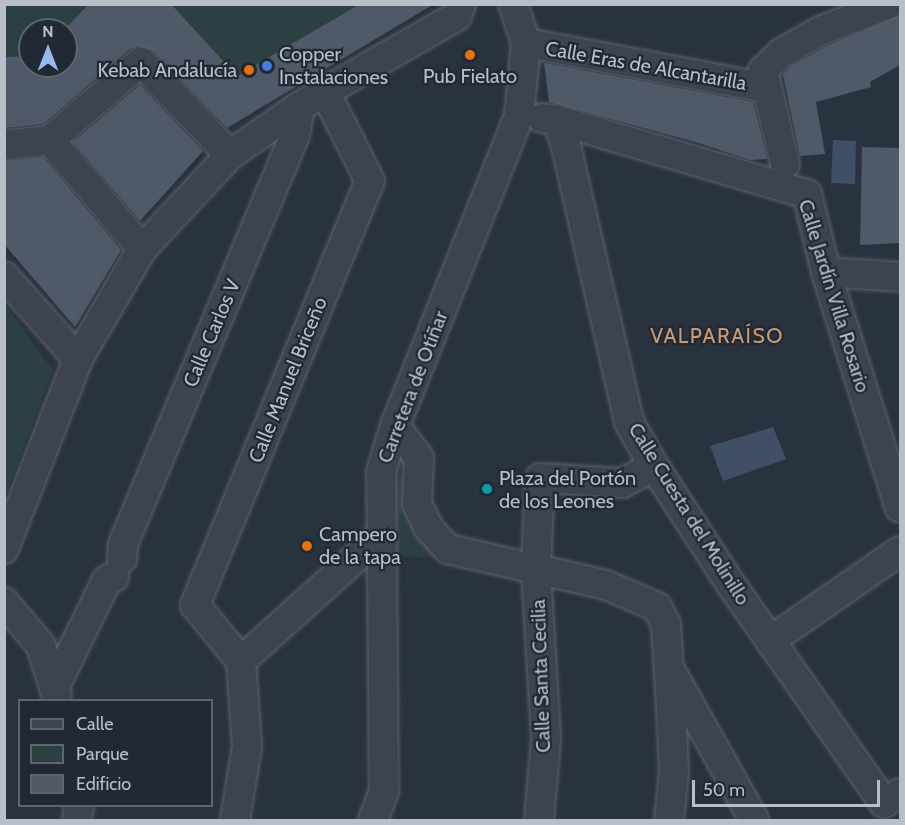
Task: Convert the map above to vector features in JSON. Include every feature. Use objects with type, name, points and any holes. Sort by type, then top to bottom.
[{"type":"street","points":[[4,549],[78,359],[142,249],[230,155],[300,106],[457,16],[461,4]]},
{"type":"street","name":"Carretera de Otíñar","points":[[373,820],[384,791],[381,472],[395,426],[519,116],[526,43],[513,4]]},
{"type":"street","name":"Calle Eras de Alcantarilla","points":[[784,164],[763,71],[781,52],[820,31],[889,4]]},
{"type":"street","name":"Calle Eras de Alcantarilla","points":[[526,43],[767,88]]},
{"type":"street","points":[[4,145],[50,140],[141,62],[230,155]]},
{"type":"street","name":"Calle Manuel Briceño","points":[[241,661],[195,605],[370,181],[325,92]]},
{"type":"street","name":"Calle Carlos V","points":[[56,694],[107,580],[118,568],[128,532],[295,135],[300,106]]},
{"type":"street","name":"Calle Jardín Villa Rosario","points":[[519,116],[557,120],[807,194],[826,272],[895,472],[900,508]]},
{"type":"street","name":"Calle Cuesta del Molinillo","points":[[557,120],[566,146],[629,422],[654,466],[770,641],[892,798]]},
{"type":"street","points":[[50,140],[142,249]]},
{"type":"street","points":[[826,272],[900,277]]},
{"type":"street","points":[[4,276],[78,359]]},
{"type":"street","points":[[395,426],[419,458],[417,504],[428,527],[448,549],[606,585],[657,607],[666,625],[674,772],[669,820]]},
{"type":"street","points":[[536,568],[540,478],[623,483],[654,466]]},
{"type":"street","points":[[235,820],[247,747],[241,661],[381,535]]},
{"type":"street","points":[[770,641],[900,551]]},
{"type":"street","name":"Calle Santa Cecilia","points":[[536,568],[546,738],[539,820]]},
{"type":"street","points":[[4,602],[41,646],[56,694]]},
{"type":"street","points":[[668,666],[754,820]]},
{"type":"green space","points":[[5,5],[89,5],[76,18],[18,18],[18,56],[5,57]]},
{"type":"green space","points":[[171,5],[360,5],[237,77]]},
{"type":"green space","points":[[4,304],[53,370],[5,497]]},
{"type":"green space","points":[[395,473],[403,474],[406,508],[448,559],[399,556],[395,528]]},
{"type":"water","points":[[833,140],[856,141],[855,184],[831,183]]},
{"type":"water","points":[[773,427],[786,459],[723,481],[710,446]]},
{"type":"building","points":[[89,4],[171,4],[237,76],[360,4],[434,4],[227,128],[153,51],[138,46],[130,49],[43,124],[4,128],[4,57],[18,56],[18,78],[78,78],[78,18],[76,18]]},
{"type":"building","points":[[900,15],[900,65],[870,82],[871,87],[816,102],[825,154],[800,156],[783,75],[791,66],[827,46]]},
{"type":"building","points":[[544,63],[753,102],[767,159],[750,160],[699,143],[549,102]]},
{"type":"building","points":[[140,85],[203,151],[140,221],[73,142]]},
{"type":"building","points":[[862,147],[900,148],[900,243],[860,245]]},
{"type":"building","points":[[43,157],[121,250],[75,327],[4,244],[4,161]]},
{"type":"place","name":"Pub Fielato","points":[[470,55]]},
{"type":"place","name":"Copper Instalaciones","points":[[267,66]]},
{"type":"place","name":"Kebab Andalucía","points":[[249,70]]},
{"type":"place","name":"Plaza del Portón de los Leones","points":[[487,489]]},
{"type":"place","name":"Campero de la tapa","points":[[307,546]]},
{"type":"district","name":"VALPARAÍSO","points":[[717,336]]}]
